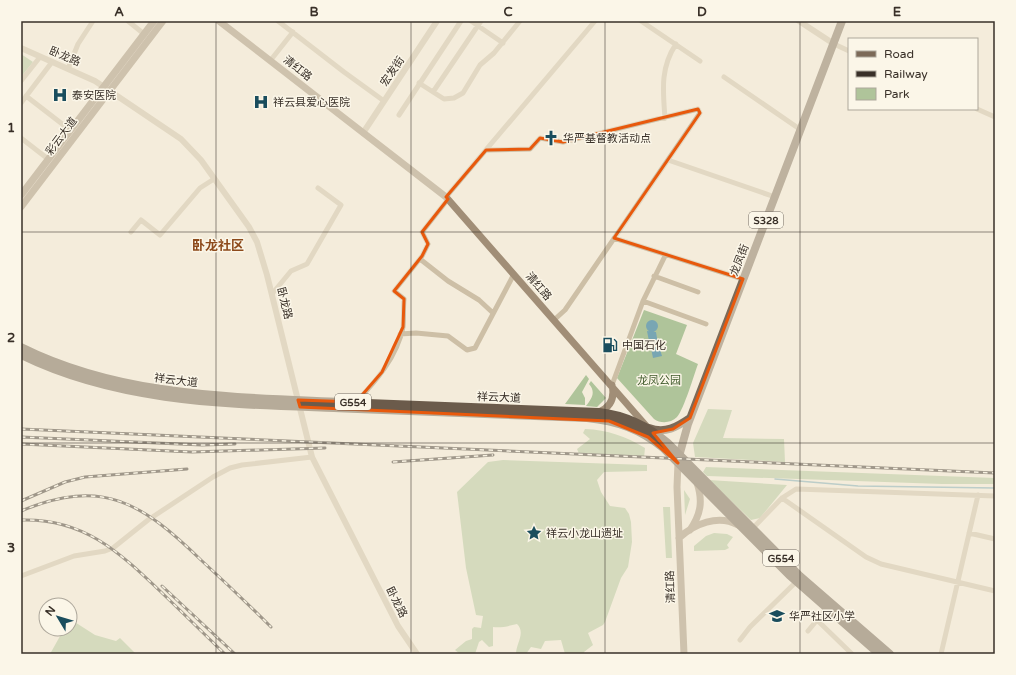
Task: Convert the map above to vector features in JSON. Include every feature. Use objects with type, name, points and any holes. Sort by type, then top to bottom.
[{"type":"highway","name":"祥云大道","points":[[21,347],[80,372],[131,385],[197,394],[299,403],[609,421],[626,425],[658,444],[796,582],[879,654]]},
{"type":"highway","name":"祥云大道","points":[[21,355],[78,378],[130,392],[196,401],[299,403],[356,402],[599,412],[620,415],[649,428],[680,454],[800,576],[890,654]]},
{"type":"main road","name":"彩云大道","points":[[21,207],[154,21]]},
{"type":"main road","name":"彩云大道","points":[[21,195],[70,130],[163,21]]},
{"type":"main road","name":"清红路","points":[[219,21],[447,198],[612,385],[678,463],[677,487],[684,654]]},
{"type":"main road","name":"龙凤街","points":[[678,463],[690,418],[842,21]]},
{"type":"main road","points":[[599,412],[608,407],[612,400],[612,385]]},
{"type":"main road","points":[[649,428],[658,431],[668,430],[690,418]]},
{"type":"main road","points":[[690,530],[698,516],[701,505],[697,483]]},
{"type":"main road","points":[[679,538],[690,530],[707,522],[718,520],[729,521],[739,526]]},
{"type":"street","points":[[68,69],[78,44],[93,21]]},
{"type":"street","points":[[128,21],[144,34]]},
{"type":"street","points":[[278,21],[384,101]]},
{"type":"street","name":"宏发街","points":[[363,132],[437,21]]},
{"type":"street","points":[[398,115],[461,21]]},
{"type":"street","points":[[471,21],[479,23],[503,43]]},
{"type":"street","points":[[420,84],[444,99],[460,95],[466,89],[480,65],[503,43],[520,21]]},
{"type":"street","points":[[356,402],[382,372],[393,353],[403,327],[404,299],[394,291],[420,259],[428,244],[422,232],[447,198],[486,150],[595,21]]},
{"type":"street","points":[[641,21],[700,61]]},
{"type":"street","points":[[799,21],[834,44],[848,51]]},
{"type":"street","points":[[433,92],[479,23]]},
{"type":"street","points":[[270,61],[293,32]]},
{"type":"street","points":[[665,118],[663,80],[666,63],[676,44]]},
{"type":"street","name":"卧龙路","points":[[21,48],[107,88],[181,139],[193,150],[214,178],[255,238],[272,294],[312,457],[398,626],[417,654]]},
{"type":"street","points":[[21,81],[40,57]]},
{"type":"street","points":[[21,103],[52,62]]},
{"type":"street","points":[[724,77],[801,130]]},
{"type":"street","points":[[26,96],[70,130]]},
{"type":"street","points":[[486,150],[530,149],[540,138],[563,142],[698,109],[700,113],[566,310],[554,320]]},
{"type":"street","points":[[978,109],[995,117]]},
{"type":"street","points":[[21,138],[48,159]]},
{"type":"street","points":[[668,160],[775,197]]},
{"type":"street","points":[[131,232],[141,220],[160,235],[200,188],[214,178]]},
{"type":"street","points":[[272,294],[291,271],[307,264],[341,206],[318,188]]},
{"type":"street","points":[[614,238],[744,279]]},
{"type":"street","points":[[612,385],[643,301],[666,254]]},
{"type":"street","points":[[420,259],[452,284],[479,300],[493,313]]},
{"type":"street","points":[[400,334],[416,333],[448,336],[462,347],[471,350],[475,348],[514,274]]},
{"type":"street","points":[[654,276],[698,292]]},
{"type":"street","points":[[643,301],[706,324]]},
{"type":"street","points":[[21,576],[74,556],[105,551],[113,548],[148,520],[213,477],[230,468],[242,465],[312,457]]},
{"type":"street","points":[[752,528],[782,498],[796,489],[995,496]]},
{"type":"street","points":[[942,654],[978,495]]},
{"type":"street","points":[[782,498],[866,557],[881,564],[995,591]]},
{"type":"street","points":[[969,533],[995,539]]},
{"type":"street","points":[[740,640],[750,627],[796,582]]},
{"type":"street","points":[[808,631],[826,609]]},
{"type":"street","points":[[817,620],[852,654]]},
{"type":"highlighted area","points":[[698,109],[700,113],[614,238],[743,279],[690,418],[673,429],[653,433],[678,463],[648,437],[609,421],[300,407],[298,400],[356,402],[382,372],[403,327],[404,299],[394,291],[422,256],[428,244],[422,232],[448,199],[446,197],[486,150],[530,149],[540,138],[563,142]]},
{"type":"green space","points":[[21,54],[33,62],[21,77]]},
{"type":"green space","name":"龙凤公园","points":[[644,310],[687,325],[676,354],[698,364],[680,413],[675,419],[669,422],[660,422],[654,419],[617,378]]},
{"type":"green space","points":[[586,375],[589,379],[582,392],[585,398],[585,405],[565,404]]},
{"type":"green space","points":[[591,381],[606,398],[597,407],[586,406],[593,392],[589,384]]},
{"type":"green space","points":[[708,409],[732,410],[723,438],[784,439],[785,462],[695,457],[693,443]]},
{"type":"green space","points":[[585,429],[609,432],[630,440],[645,448],[644,458],[580,456],[577,449],[590,439],[583,433]]},
{"type":"green space","points":[[503,460],[647,465],[647,471],[604,472],[597,480],[601,492],[610,506],[625,508],[629,514],[632,542],[628,567],[621,578],[605,622],[603,625],[588,633],[593,645],[584,652],[584,654],[565,654],[561,640],[545,641],[541,649],[531,647],[526,654],[516,654],[521,635],[520,627],[517,624],[493,627],[493,646],[489,647],[482,640],[479,642],[475,654],[460,654],[455,650],[466,641],[472,639],[472,629],[474,627],[481,628],[483,616],[476,615],[466,568],[457,492],[488,462]]},
{"type":"green space","points":[[706,467],[995,478],[995,484],[942,484],[707,476],[703,472]]},
{"type":"green space","points":[[709,480],[787,485],[760,518],[751,520]]},
{"type":"green space","points":[[684,490],[690,499],[685,515]]},
{"type":"green space","points":[[663,507],[670,507],[672,558],[666,558]]},
{"type":"green space","points":[[714,533],[727,534],[733,537],[727,545],[729,548],[725,550],[694,551],[694,546],[706,536]]},
{"type":"green space","points":[[78,624],[95,635],[116,641],[120,638],[136,654],[50,654],[60,637],[78,637]]},
{"type":"water","points":[[650,320],[654,320],[658,326],[654,332],[650,332],[646,328],[646,324]]},
{"type":"water","points":[[647,331],[656,332],[658,344],[650,346]]},
{"type":"water","points":[[659,346],[662,356],[653,358],[651,348]]},
{"type":"waterway","points":[[775,479],[858,486],[995,488]]},
{"type":"railway","points":[[21,429],[995,473]]},
{"type":"railway","points":[[21,437],[202,445],[235,444]]},
{"type":"railway","points":[[21,444],[192,452],[325,448]]},
{"type":"railway","points":[[393,462],[493,455]]},
{"type":"railway","points":[[21,501],[65,482],[85,477],[187,469]]},
{"type":"railway","points":[[21,511],[50,501],[75,496],[98,497],[120,501],[140,510],[180,540],[271,627]]},
{"type":"railway","points":[[21,520],[43,521],[64,525],[82,531],[99,540],[131,564],[225,654]]},
{"type":"railway","points":[[162,586],[235,654]]},
{"type":"place","name":"泰安医院","points":[[60,95]]},
{"type":"place","name":"祥云县爱心医院","points":[[261,102]]},
{"type":"place","name":"华严基督教活动点","points":[[551,138]]},
{"type":"place","name":"中国石化","points":[[610,345]]},
{"type":"place","name":"祥云小龙山遗址","points":[[534,533]]},
{"type":"place","name":"华严社区小学","points":[[777,616]]},
{"type":"district","name":"卧龙社区","points":[[218,245]]}]
